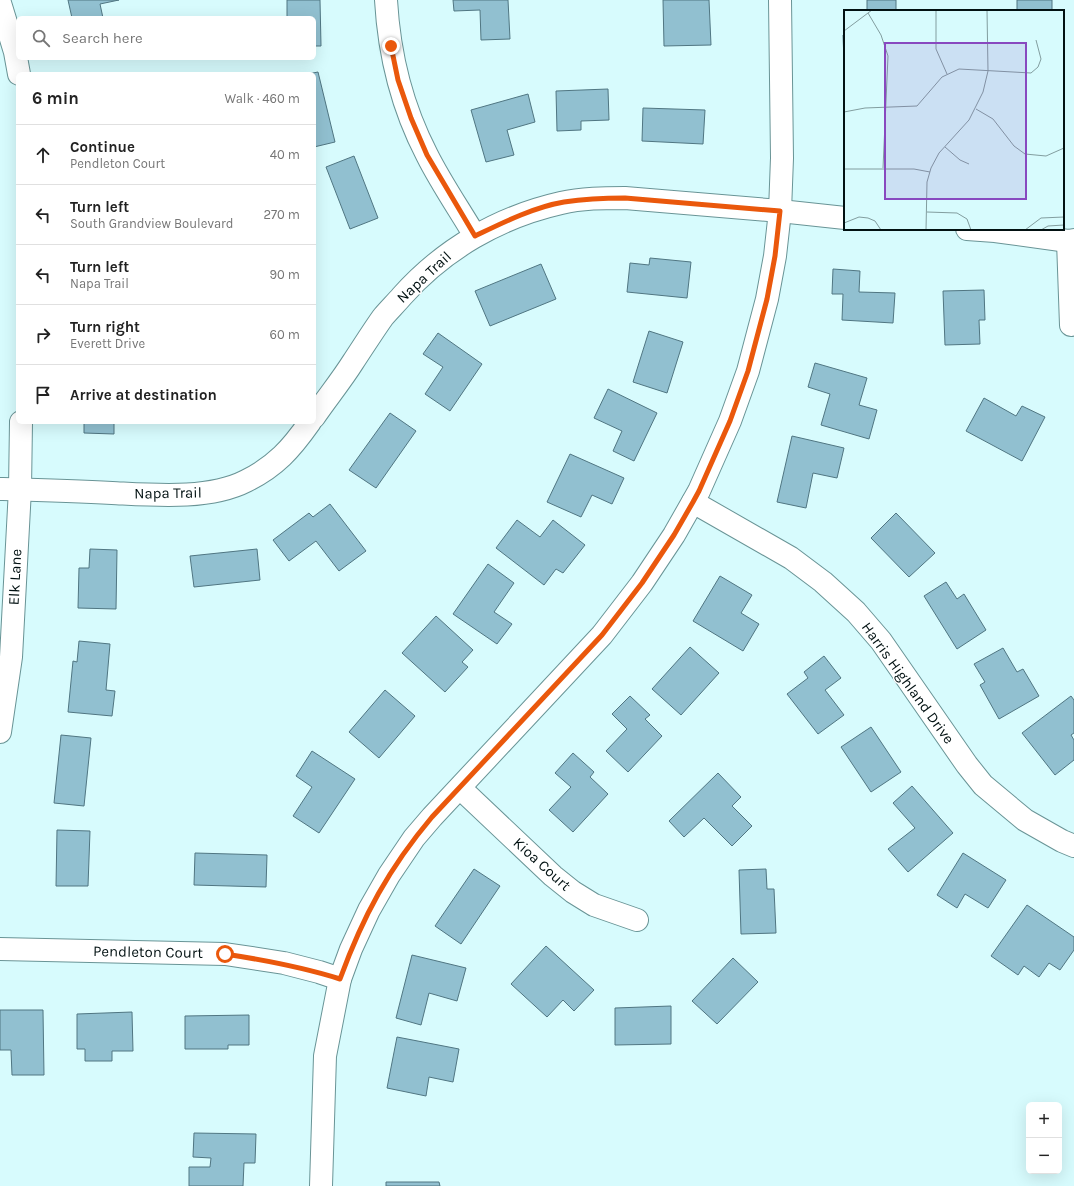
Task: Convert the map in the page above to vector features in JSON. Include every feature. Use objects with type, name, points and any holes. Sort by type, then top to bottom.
[{"type":"street","points":[[386,0],[391,46],[398,80],[411,118],[427,155],[475,236]]},
{"type":"street","points":[[321,1186],[325,1056],[340,979],[351,949],[369,910],[389,875],[414,838],[602,635],[642,583],[674,535],[699,491],[730,421],[748,371],[767,299],[775,256],[780,211],[782,158],[780,0]]},
{"type":"street","points":[[0,3],[16,58]]},
{"type":"street","points":[[16,60],[19,72]]},
{"type":"street","name":"Napa Trail","points":[[316,413],[352,364],[384,316],[415,282],[435,264],[475,236],[500,224],[541,208],[563,202],[600,198],[625,198],[844,218]]},
{"type":"street","points":[[976,230],[1071,241],[1071,325]]},
{"type":"street","name":"Elk Lane","points":[[0,732],[11,657],[10,489],[21,424]]},
{"type":"street","name":"Napa Trail","points":[[10,489],[170,495],[215,492],[246,482],[276,463],[288,451],[308,424]]},
{"type":"street","name":"Harris Highland Drive","points":[[693,502],[791,558],[823,582],[856,612],[880,641],[967,765],[983,784],[1025,820],[1062,841],[1074,846]]},
{"type":"street","name":"Kioa Court","points":[[460,788],[553,876],[573,892],[594,905],[637,920]]},
{"type":"street","name":"Pendleton Court","points":[[0,949],[225,954],[284,964],[319,972],[340,979]]},
{"type":"building","points":[[68,0],[119,0],[100,4],[103,16],[72,16]]},
{"type":"building","points":[[287,0],[320,0],[321,46],[316,46],[316,16],[287,16]]},
{"type":"building","points":[[453,0],[508,0],[510,39],[481,40],[480,10],[454,11]]},
{"type":"building","points":[[663,0],[709,0],[711,45],[664,46]]},
{"type":"building","points":[[867,0],[896,0],[896,10],[867,10]]},
{"type":"building","points":[[1017,0],[1052,0],[1052,10],[1017,10]]},
{"type":"building","points":[[843,35],[844,35],[844,61]]},
{"type":"building","points":[[316,72],[318,72],[335,142],[316,147]]},
{"type":"building","points":[[608,89],[609,120],[581,121],[581,130],[557,131],[556,91]]},
{"type":"building","points":[[528,94],[535,122],[507,130],[514,155],[486,162],[471,110]]},
{"type":"building","points":[[643,108],[705,110],[703,144],[642,141]]},
{"type":"building","points":[[354,156],[378,218],[350,229],[326,167]]},
{"type":"building","points":[[650,258],[691,262],[687,298],[627,292],[630,263],[649,265]]},
{"type":"building","points":[[541,264],[556,299],[490,326],[475,291]]},
{"type":"building","points":[[833,269],[860,271],[859,292],[895,293],[893,323],[842,320],[843,294],[832,294]]},
{"type":"building","points":[[984,290],[985,320],[979,320],[980,344],[945,345],[943,291]]},
{"type":"building","points":[[649,331],[683,342],[667,393],[633,382]]},
{"type":"building","points":[[438,333],[482,364],[450,411],[425,394],[443,367],[423,354]]},
{"type":"building","points":[[815,363],[867,378],[859,405],[877,410],[869,439],[821,425],[830,394],[808,387]]},
{"type":"building","points":[[608,389],[657,413],[634,461],[613,451],[622,431],[594,418]]},
{"type":"building","points":[[984,398],[1016,416],[1022,406],[1045,417],[1022,461],[966,431]]},
{"type":"building","points":[[390,413],[416,431],[376,488],[349,470]]},
{"type":"building","points":[[84,424],[114,424],[114,434],[84,433]]},
{"type":"building","points":[[792,436],[844,448],[837,478],[813,473],[806,508],[777,502]]},
{"type":"building","points":[[570,454],[624,478],[612,504],[592,495],[581,517],[547,502]]},
{"type":"building","points":[[330,504],[366,551],[339,571],[316,541],[289,561],[273,540],[309,513],[313,517]]},
{"type":"building","points":[[896,513],[935,553],[909,577],[871,538]]},
{"type":"building","points":[[517,520],[540,537],[553,520],[585,545],[563,573],[556,569],[544,585],[496,548]]},
{"type":"building","points":[[90,549],[117,550],[116,609],[78,608],[79,568],[89,568]]},
{"type":"building","points":[[257,549],[260,580],[194,587],[190,556]]},
{"type":"building","points":[[488,564],[514,583],[494,612],[512,624],[497,644],[453,614]]},
{"type":"building","points":[[720,576],[752,595],[741,613],[759,624],[743,651],[693,621]]},
{"type":"building","points":[[946,582],[957,599],[964,594],[986,630],[957,649],[924,596]]},
{"type":"building","points":[[436,616],[473,650],[462,662],[468,667],[445,692],[402,653]]},
{"type":"building","points":[[79,641],[110,644],[106,690],[115,691],[112,716],[68,712],[73,661],[77,662]]},
{"type":"building","points":[[690,647],[719,673],[681,715],[652,689]]},
{"type":"building","points":[[1003,648],[1017,672],[1023,669],[1039,696],[999,719],[980,685],[985,682],[974,664]]},
{"type":"building","points":[[824,656],[841,678],[825,690],[844,715],[818,734],[787,694],[808,678],[804,672]]},
{"type":"building","points":[[385,690],[415,716],[379,758],[349,732]]},
{"type":"building","points":[[630,696],[650,715],[645,719],[662,736],[628,772],[606,751],[627,729],[612,714]]},
{"type":"building","points":[[1071,696],[1074,700],[1074,733],[1071,735],[1074,740],[1074,760],[1055,775],[1022,733]]},
{"type":"building","points":[[871,727],[901,772],[871,792],[841,747]]},
{"type":"building","points":[[61,735],[91,738],[84,806],[54,803]]},
{"type":"building","points":[[312,751],[355,779],[319,833],[293,816],[312,787],[296,776]]},
{"type":"building","points":[[573,753],[594,772],[590,777],[608,794],[573,832],[549,810],[571,787],[555,773]]},
{"type":"building","points":[[718,773],[741,797],[732,806],[752,826],[732,846],[704,818],[684,837],[669,821]]},
{"type":"building","points":[[912,786],[953,833],[908,872],[888,849],[915,828],[893,803]]},
{"type":"building","points":[[57,830],[90,831],[88,886],[56,886]]},
{"type":"building","points":[[195,853],[267,855],[266,887],[194,885]]},
{"type":"building","points":[[963,853],[1006,880],[988,908],[965,894],[957,908],[937,895]]},
{"type":"building","points":[[474,869],[500,886],[461,944],[435,926]]},
{"type":"building","points":[[766,869],[767,889],[774,889],[776,933],[741,934],[739,870]]},
{"type":"building","points":[[1027,905],[1074,937],[1074,950],[1060,970],[1049,963],[1039,977],[1024,966],[1018,975],[991,956]]},
{"type":"building","points":[[546,946],[594,990],[574,1011],[563,1000],[547,1017],[511,984]]},
{"type":"building","points":[[412,955],[466,968],[457,1001],[429,993],[421,1025],[396,1018]]},
{"type":"building","points":[[733,958],[758,982],[717,1024],[692,1001]]},
{"type":"building","points":[[671,1006],[671,1044],[615,1045],[615,1008]]},
{"type":"building","points":[[0,1010],[43,1010],[44,1075],[12,1075],[11,1050],[0,1050]]},
{"type":"building","points":[[132,1012],[133,1051],[112,1051],[112,1061],[85,1061],[85,1049],[77,1049],[77,1014]]},
{"type":"building","points":[[249,1015],[249,1045],[228,1045],[228,1049],[185,1049],[185,1016]]},
{"type":"building","points":[[397,1037],[459,1049],[453,1082],[429,1077],[426,1096],[387,1088]]},
{"type":"building","points":[[194,1133],[256,1134],[255,1163],[244,1163],[243,1186],[189,1186],[189,1167],[210,1167],[211,1158],[193,1157]]},
{"type":"building","points":[[386,1182],[439,1182],[440,1186],[386,1186]]},
{"type":"route","points":[[225,954],[284,964],[319,972],[340,979],[351,949],[369,910],[389,875],[414,838],[602,635],[642,583],[674,535],[699,491],[730,421],[748,371],[767,299],[775,256],[780,211],[625,198],[600,198],[563,202],[541,208],[500,224],[475,236],[427,155],[411,118],[398,80],[391,46]]}]
